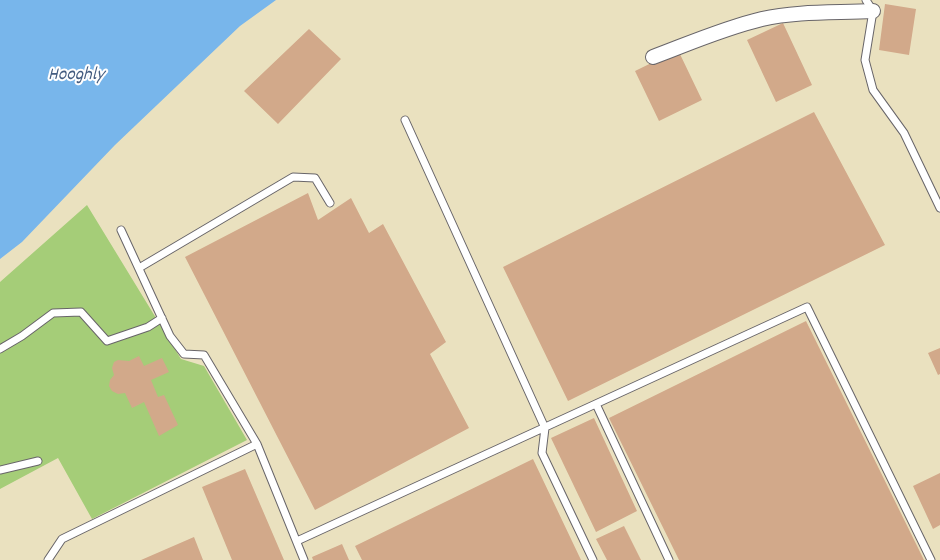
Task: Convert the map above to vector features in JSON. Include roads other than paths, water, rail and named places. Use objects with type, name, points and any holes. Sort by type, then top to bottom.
[{"type":"street","points":[[653,57],[738,26],[763,19],[870,6]]},
{"type":"lane","points":[[870,6],[865,60],[873,90],[904,133],[940,208]]},
{"type":"lane","points":[[405,120],[545,428],[542,453],[593,560]]},
{"type":"lane","points":[[139,268],[293,177],[315,178],[330,203]]},
{"type":"lane","points":[[121,230],[170,336],[184,354],[204,355],[257,444],[304,560]]},
{"type":"lane","points":[[297,541],[807,307],[931,560]]},
{"type":"lane","points":[[0,349],[22,336],[52,312],[81,312],[107,340],[148,327],[162,318]]},
{"type":"lane","points":[[596,404],[669,560]]},
{"type":"lane","points":[[48,560],[62,539],[257,444]]},
{"type":"lane","points":[[0,470],[38,461]]},
{"type":"water","name":"Hooghly","points":[[0,0],[276,0],[240,26],[115,145],[22,242],[0,259]]}]
